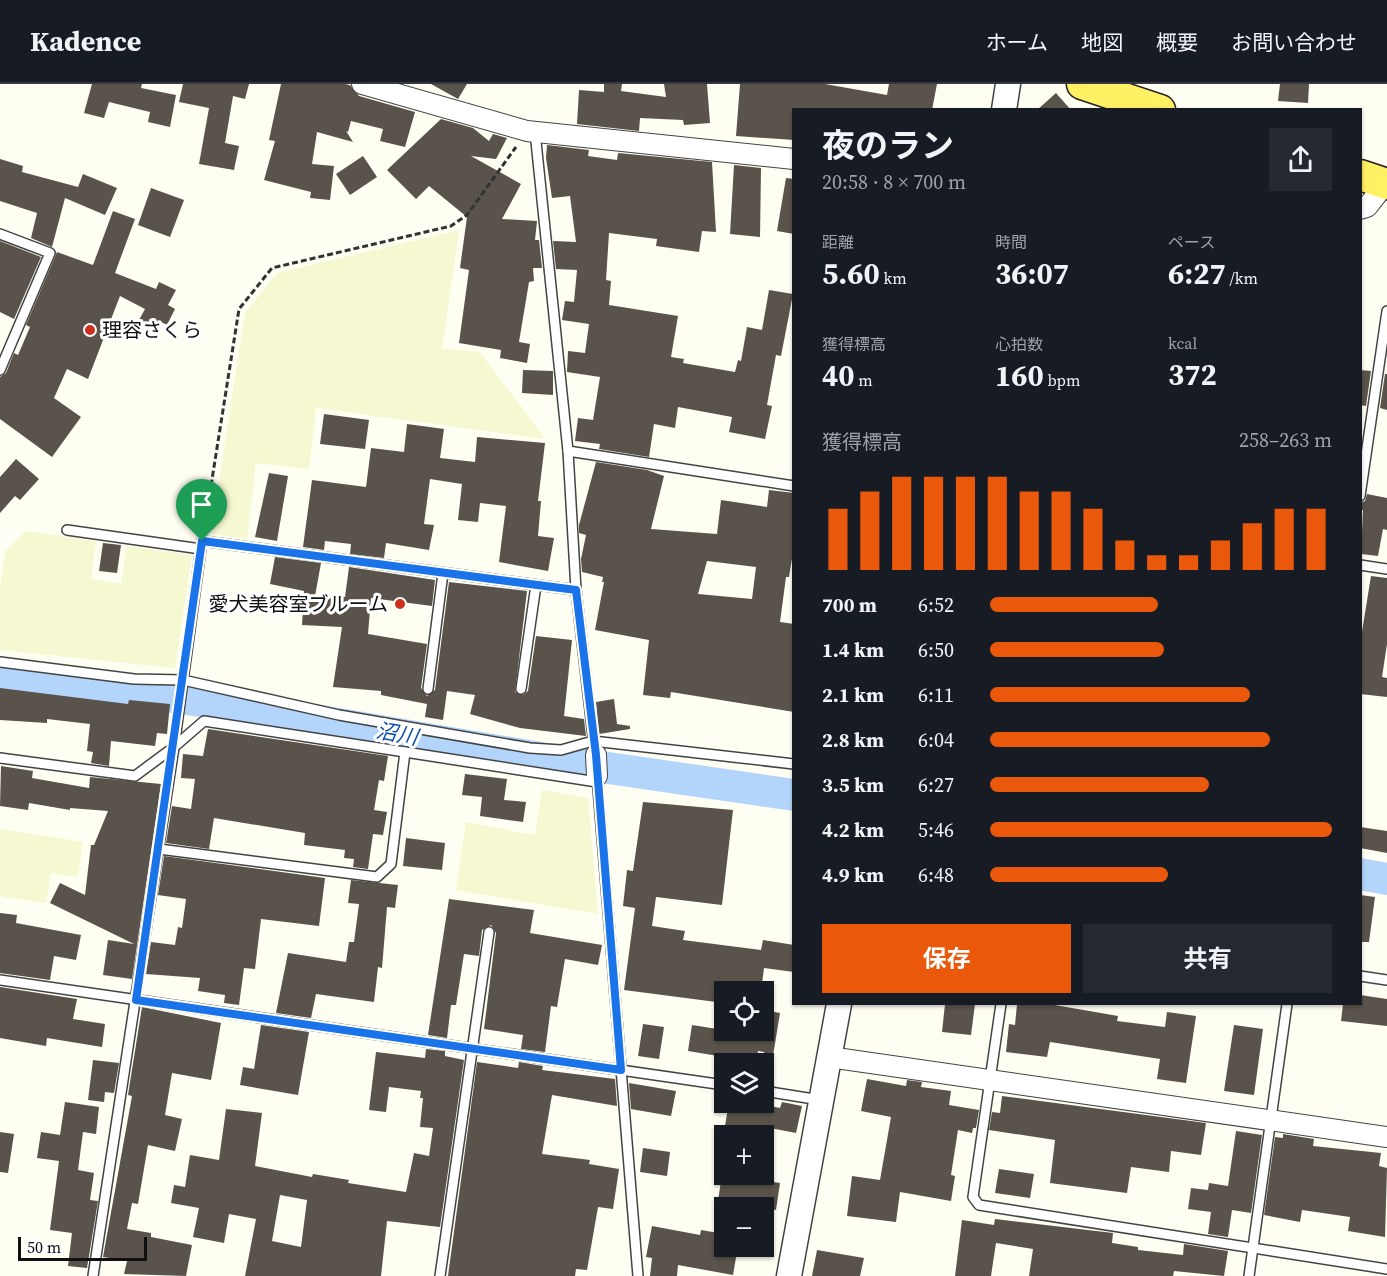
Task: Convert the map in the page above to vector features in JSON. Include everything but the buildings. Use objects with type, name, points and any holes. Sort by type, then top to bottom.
[{"type":"main road","points":[[1082,84],[1154,108]]},
{"type":"street","points":[[362,84],[396,88],[531,132],[792,159]]},
{"type":"street","points":[[1004,108],[1008,84]]},
{"type":"street","points":[[1362,208],[1367,207],[1378,181]]},
{"type":"street","points":[[595,748],[597,779]]},
{"type":"street","points":[[789,1276],[839,1005]]},
{"type":"street","points":[[829,1057],[1387,1137]]},
{"type":"lane","points":[[531,132],[568,451],[576,590],[595,748]]},
{"type":"lane","points":[[0,234],[50,253],[0,370]]},
{"type":"lane","points":[[1362,482],[1387,311]]},
{"type":"lane","points":[[568,451],[792,486]]},
{"type":"lane","points":[[67,530],[576,590]]},
{"type":"lane","points":[[93,1276],[179,714],[201,545]]},
{"type":"lane","points":[[1362,566],[1387,569]]},
{"type":"lane","points":[[428,688],[443,573]]},
{"type":"lane","points":[[521,689],[536,585]]},
{"type":"lane","points":[[0,662],[134,679],[183,680],[339,715],[530,748],[561,750],[595,748],[792,764]]},
{"type":"lane","points":[[0,758],[135,776],[204,721],[597,779],[638,1276]]},
{"type":"lane","points":[[159,849],[377,877],[391,864],[405,752]]},
{"type":"lane","points":[[440,1276],[489,932]]},
{"type":"lane","points":[[1362,976],[1387,980]]},
{"type":"lane","points":[[0,981],[714,1084]]},
{"type":"lane","points":[[1001,1005],[973,1197],[979,1205],[1387,1269],[1386,1276]]},
{"type":"lane","points":[[1249,1276],[1287,1005]]},
{"type":"lane","points":[[774,1093],[821,1100]]},
{"type":"path","points":[[201,545],[239,309],[272,268],[451,226],[467,215],[531,132]]},
{"type":"green space","points":[[459,230],[442,349],[480,352],[545,439],[316,408],[309,469],[256,463],[247,539],[211,534],[245,313],[277,273]]},
{"type":"green space","points":[[26,531],[96,541],[91,579],[121,584],[127,546],[192,555],[175,668],[0,650],[0,589],[5,552]]},
{"type":"green space","points":[[542,790],[588,798],[598,914],[456,890],[466,822],[535,835]]},
{"type":"green space","points":[[0,829],[83,842],[78,877],[51,873],[46,903],[0,896]]},
{"type":"waterway","name":"沼川","points":[[0,673],[208,702],[546,759],[792,795]]},
{"type":"waterway","name":"沼川","points":[[1362,874],[1387,879]]},
{"type":"place","name":"理容さくら","points":[[90,330]]},
{"type":"place","name":"愛犬美容室ブルーム","points":[[400,604]]},
{"type":"route","points":[[202,541],[576,590],[596,755],[621,1070],[136,1000],[179,714],[202,541]]}]
